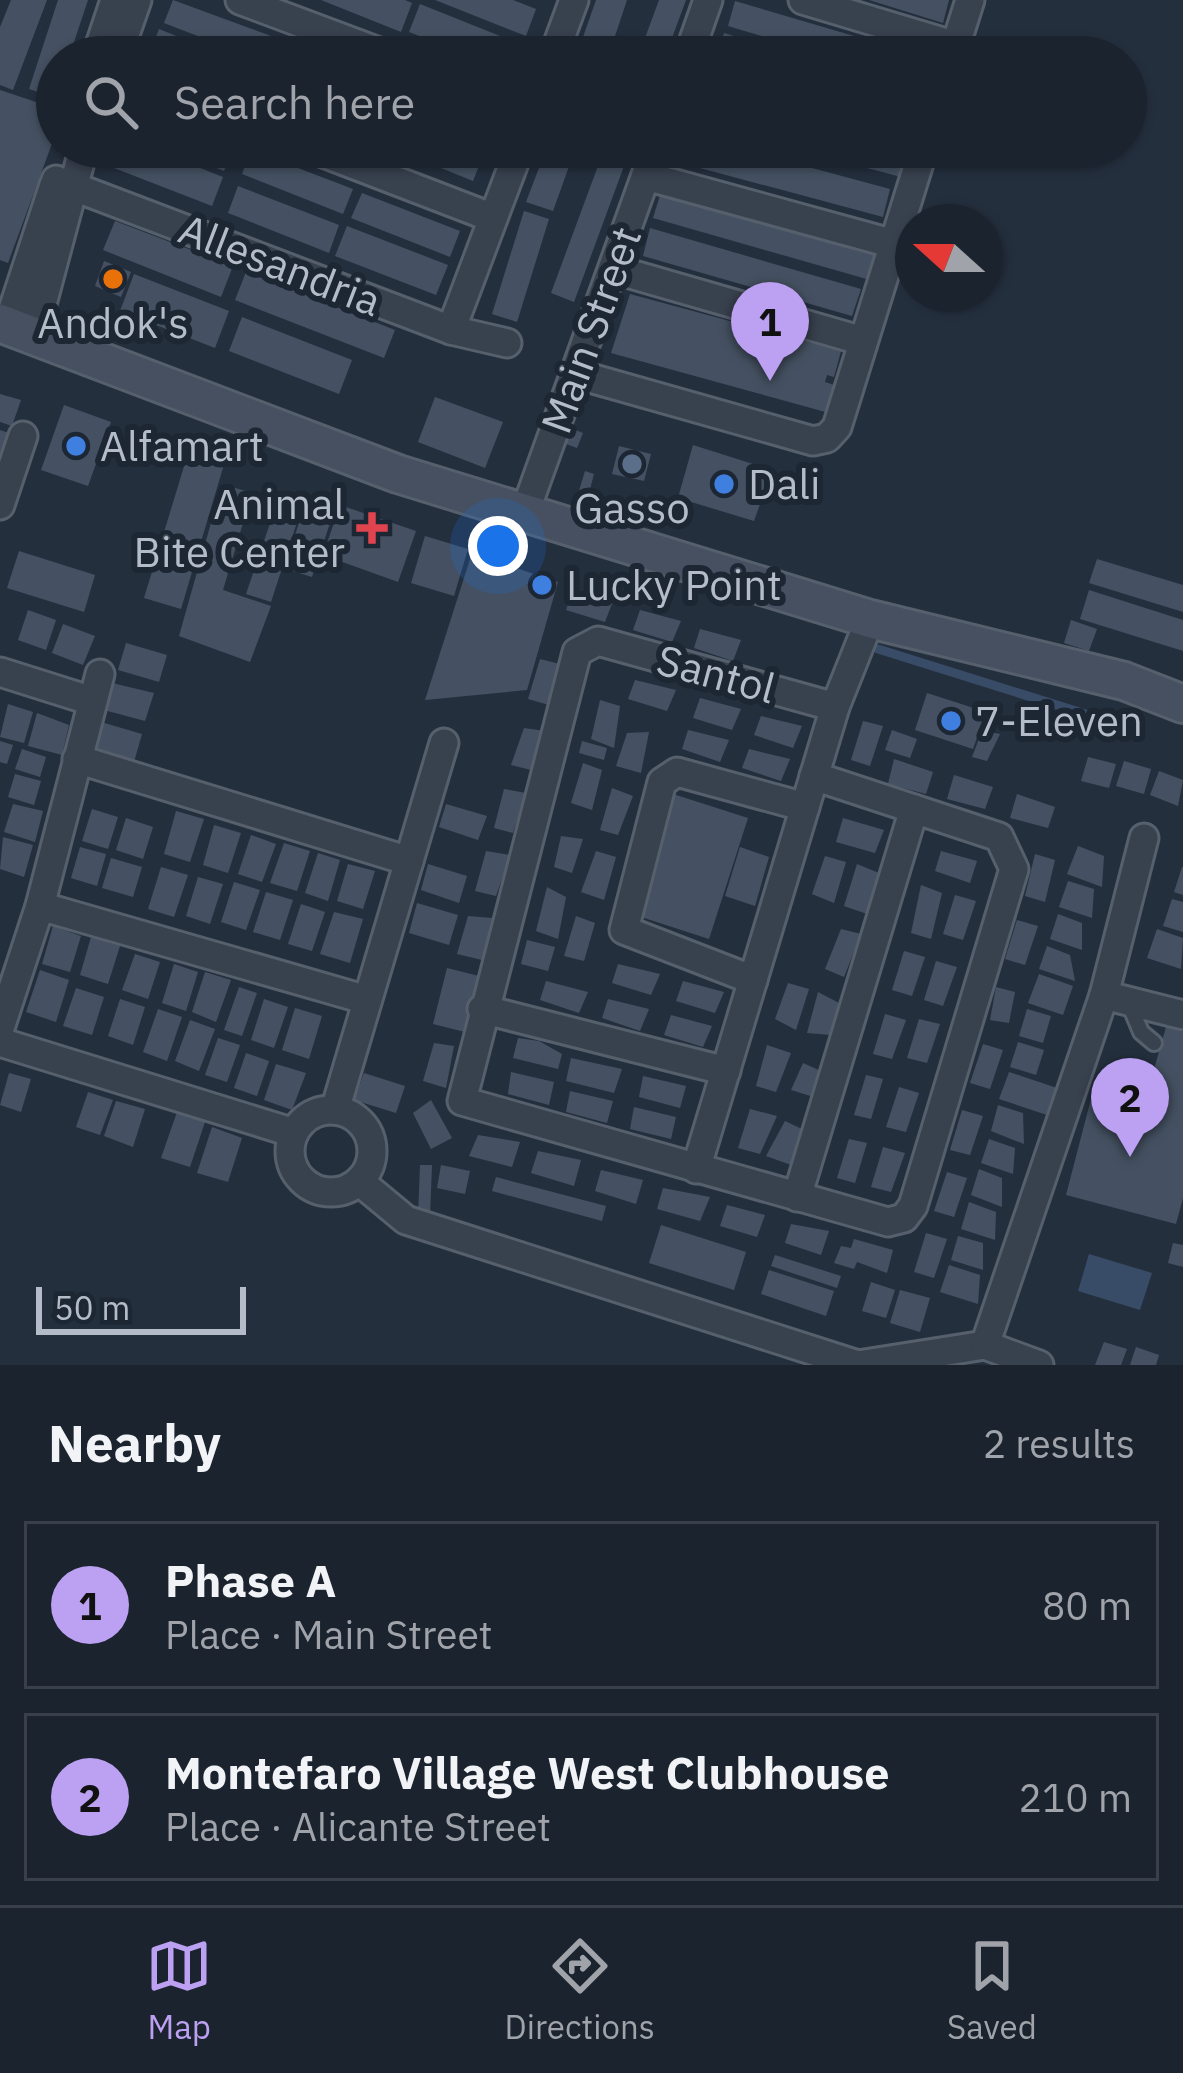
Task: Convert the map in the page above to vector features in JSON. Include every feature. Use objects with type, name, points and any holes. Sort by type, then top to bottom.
[{"type":"main road","points":[[14,327],[398,474],[870,619],[1124,682],[1183,704]]},
{"type":"street","points":[[103,36],[115,0]]},
{"type":"street","points":[[124,36],[137,0]]},
{"type":"street","points":[[240,0],[336,36]]},
{"type":"street","points":[[561,36],[574,0]]},
{"type":"street","points":[[695,36],[708,0]]},
{"type":"street","points":[[803,0],[910,36]]},
{"type":"street","points":[[959,36],[970,0]]},
{"type":"street","points":[[63,183],[64,168]]},
{"type":"street","points":[[14,327],[72,168]]},
{"type":"street","points":[[363,168],[493,218]]},
{"type":"street","points":[[451,330],[512,168]]},
{"type":"street","name":"Main Street","points":[[525,512],[649,168]]},
{"type":"street","points":[[576,374],[813,441],[837,428],[918,168]]},
{"type":"street","points":[[646,176],[894,244]]},
{"type":"street","name":"Allesandria","points":[[63,183],[451,330],[507,343]]},
{"type":"street","points":[[613,268],[863,341]]},
{"type":"street","points":[[0,505],[23,436]]},
{"type":"street","points":[[696,1169],[835,706],[870,619]]},
{"type":"street","name":"Santol","points":[[482,1009],[577,652],[598,641],[835,706]]},
{"type":"street","points":[[0,672],[92,701]]},
{"type":"street","points":[[0,1028],[40,906],[100,674]]},
{"type":"street","points":[[335,1110],[444,743]]},
{"type":"street","points":[[77,759],[409,861]]},
{"type":"street","points":[[753,980],[623,930],[662,782],[676,772],[805,807]]},
{"type":"street","points":[[725,1071],[482,1009],[462,1102],[470,1108],[888,1222],[904,1218],[920,1184],[1014,868],[999,837],[814,776]]},
{"type":"street","points":[[797,1197],[914,809]]},
{"type":"street","points":[[985,1345],[1116,998],[1144,838]]},
{"type":"street","points":[[40,906],[368,1000]]},
{"type":"street","points":[[1116,998],[1183,1015]]},
{"type":"street","points":[[0,1042],[294,1133]]},
{"type":"street","points":[[335,1110],[367,1132],[372,1158],[359,1181],[337,1192],[312,1188],[290,1158],[294,1133],[311,1115],[335,1110]]},
{"type":"street","points":[[359,1181],[406,1220],[858,1365],[985,1345],[1039,1365]]},
{"type":"lane","points":[[1116,998],[1154,1043]]},
{"type":"water","points":[[1089,1254],[1152,1273],[1140,1310],[1078,1291]]},
{"type":"building","points":[[11,0],[47,0],[13,90],[0,85],[0,27]]},
{"type":"building","points":[[58,0],[88,0],[76,36],[46,36]]},
{"type":"building","points":[[173,0],[271,36],[198,36],[164,23]]},
{"type":"building","points":[[321,0],[405,0],[412,3],[401,32]]},
{"type":"building","points":[[435,0],[513,0],[536,9],[526,36]]},
{"type":"building","points":[[596,0],[627,0],[615,36],[583,36]]},
{"type":"building","points":[[659,0],[686,0],[673,36],[646,36]]},
{"type":"building","points":[[869,0],[949,0],[943,23]]},
{"type":"building","points":[[735,1],[854,36],[762,36],[728,26]]},
{"type":"building","points":[[420,4],[500,36],[419,36],[409,32]]},
{"type":"building","points":[[0,90],[36,102],[36,168],[43,168],[8,263],[0,260]]},
{"type":"building","points":[[114,168],[200,168],[223,177],[212,206]]},
{"type":"building","points":[[244,168],[298,168],[353,189],[343,214],[242,174]]},
{"type":"building","points":[[441,168],[478,168],[473,181]]},
{"type":"building","points":[[539,168],[568,168],[553,211],[526,202]]},
{"type":"building","points":[[597,168],[623,168],[574,302],[551,293]]},
{"type":"building","points":[[700,168],[812,168],[890,189],[883,217]]},
{"type":"building","points":[[867,168],[904,168],[901,177]]},
{"type":"building","points":[[238,186],[339,225],[329,253],[228,213]]},
{"type":"building","points":[[661,192],[877,254],[870,280],[653,218]]},
{"type":"building","points":[[362,193],[460,231],[450,257],[351,218]]},
{"type":"building","points":[[524,211],[549,219],[517,322],[492,314]]},
{"type":"building","points":[[115,221],[233,266],[221,297],[103,250]]},
{"type":"building","points":[[347,226],[448,265],[436,295],[335,256]]},
{"type":"building","points":[[650,228],[861,289],[852,316],[643,256]]},
{"type":"building","name":"Andok's","points":[[104,261],[131,272],[121,297],[95,286]]},
{"type":"building","points":[[246,272],[395,330],[384,358],[235,300]]},
{"type":"building","points":[[134,274],[229,311],[215,348],[120,311]]},
{"type":"building","points":[[630,294],[841,351],[834,377],[827,375],[825,382],[837,386],[829,413],[611,353]]},
{"type":"building","points":[[242,317],[352,360],[339,394],[229,351]]},
{"type":"building","points":[[0,394],[21,400],[12,426],[0,422]]},
{"type":"building","points":[[435,397],[503,422],[485,468],[418,442]]},
{"type":"building","name":"Alfamart","points":[[64,405],[111,422],[88,486],[41,470]]},
{"type":"building","points":[[571,428],[583,433],[577,448],[566,444]]},
{"type":"building","points":[[0,430],[9,433],[1,459],[0,459]]},
{"type":"building","name":"Dali","points":[[693,445],[772,470],[754,521],[678,498]]},
{"type":"building","name":"Gasso","points":[[619,446],[651,454],[644,481],[612,474]]},
{"type":"building","points":[[189,450],[225,461],[181,609],[144,598]]},
{"type":"building","points":[[585,471],[594,474],[588,497],[578,494]]},
{"type":"building","points":[[222,484],[252,493],[223,590],[271,606],[250,662],[179,636]]},
{"type":"building","points":[[279,497],[303,504],[271,602],[246,594]]},
{"type":"building","points":[[305,505],[333,514],[312,577],[284,568]]},
{"type":"building","points":[[340,505],[416,531],[398,582],[323,555]]},
{"type":"building","points":[[425,536],[468,549],[454,596],[411,583]]},
{"type":"building","points":[[19,551],[95,575],[84,612],[7,588]]},
{"type":"building","points":[[472,553],[558,582],[527,690],[425,700]]},
{"type":"building","points":[[1097,559],[1183,585],[1183,612],[1089,583]]},
{"type":"building","points":[[573,590],[613,601],[605,622],[566,610]]},
{"type":"building","points":[[1089,590],[1183,620],[1183,651],[1080,619]]},
{"type":"building","points":[[28,610],[56,620],[46,650],[18,640]]},
{"type":"building","points":[[640,610],[681,621],[672,642],[633,630]]},
{"type":"building","points":[[1071,620],[1097,629],[1089,651],[1064,643]]},
{"type":"building","points":[[63,624],[95,636],[83,665],[52,653]]},
{"type":"building","points":[[700,629],[741,640],[733,661],[694,648]]},
{"type":"building","points":[[126,643],[167,655],[159,682],[118,670]]},
{"type":"building","points":[[540,659],[560,664],[549,705],[528,699]]},
{"type":"building","points":[[635,680],[676,690],[667,711],[628,699]]},
{"type":"building","points":[[112,683],[154,693],[145,721],[104,710]]},
{"type":"building","name":"7-Eleven","points":[[927,693],[986,712],[973,749],[915,730]]},
{"type":"building","points":[[700,698],[741,709],[732,730],[693,718]]},
{"type":"building","points":[[600,700],[620,706],[614,748],[591,739]]},
{"type":"building","points":[[8,704],[33,712],[24,743],[0,737]]},
{"type":"building","points":[[37,713],[69,725],[62,755],[28,746]]},
{"type":"building","points":[[761,716],[802,726],[793,748],[754,735]]},
{"type":"building","points":[[863,721],[883,726],[870,766],[851,760]]},
{"type":"building","points":[[101,722],[142,734],[134,762],[93,751]]},
{"type":"building","points":[[524,728],[545,731],[531,770],[511,765]]},
{"type":"building","points":[[688,730],[729,740],[720,762],[682,749]]},
{"type":"building","points":[[892,730],[917,739],[910,758],[885,750]]},
{"type":"building","points":[[982,731],[1000,734],[987,761],[972,757]]},
{"type":"building","points":[[649,732],[641,773],[616,766],[627,733]]},
{"type":"building","points":[[0,741],[13,745],[7,764],[0,762]]},
{"type":"building","points":[[582,741],[607,748],[604,760],[579,753]]},
{"type":"building","points":[[22,749],[46,757],[40,777],[15,769]]},
{"type":"building","points":[[749,749],[790,759],[781,781],[742,768]]},
{"type":"building","points":[[1088,757],[1116,764],[1109,788],[1081,781]]},
{"type":"building","points":[[894,759],[933,772],[926,794],[888,784]]},
{"type":"building","points":[[1124,761],[1151,769],[1144,794],[1116,786]]},
{"type":"building","points":[[583,763],[602,770],[592,810],[571,803]]},
{"type":"building","points":[[1159,771],[1183,780],[1178,806],[1150,795]]},
{"type":"building","points":[[15,774],[41,781],[34,805],[8,797]]},
{"type":"building","points":[[954,775],[993,787],[985,809],[947,799]]},
{"type":"building","points":[[612,788],[633,796],[618,835],[600,830]]},
{"type":"building","points":[[504,789],[526,793],[513,833],[494,828]]},
{"type":"building","points":[[673,794],[748,818],[709,939],[635,915]]},
{"type":"building","points":[[1017,794],[1055,807],[1048,828],[1010,818]]},
{"type":"building","points":[[13,804],[43,811],[35,842],[4,832]]},
{"type":"building","points":[[446,804],[487,816],[478,840],[439,827]]},
{"type":"building","points":[[92,809],[118,817],[108,849],[82,841]]},
{"type":"building","points":[[176,811],[204,819],[190,862],[164,854]]},
{"type":"building","points":[[126,818],[153,827],[143,859],[116,850]]},
{"type":"building","points":[[843,818],[884,830],[875,853],[836,842]]},
{"type":"building","points":[[214,825],[241,833],[228,873],[203,865]]},
{"type":"building","points":[[251,835],[276,844],[262,882],[238,874]]},
{"type":"building","points":[[561,836],[583,839],[572,873],[554,867]]},
{"type":"building","points":[[3,837],[33,845],[24,877],[0,869]]},
{"type":"building","points":[[284,843],[310,851],[297,891],[270,883]]},
{"type":"building","points":[[1078,846],[1104,856],[1102,887],[1067,874]]},
{"type":"building","points":[[80,847],[106,854],[97,886],[71,878]]},
{"type":"building","points":[[740,847],[769,857],[755,906],[725,896]]},
{"type":"building","points":[[486,851],[510,855],[496,896],[475,891]]},
{"type":"building","points":[[596,851],[616,857],[604,900],[581,892]]},
{"type":"building","points":[[941,851],[977,861],[970,883],[935,871]]},
{"type":"building","points":[[318,853],[340,860],[328,901],[305,893]]},
{"type":"building","points":[[1035,854],[1055,860],[1045,902],[1025,896]]},
{"type":"building","points":[[825,856],[846,862],[834,903],[812,894]]},
{"type":"building","points":[[111,858],[142,867],[133,897],[102,888]]},
{"type":"building","points":[[348,864],[375,871],[363,909],[337,901]]},
{"type":"building","points":[[428,864],[467,876],[459,903],[421,890]]},
{"type":"building","points":[[857,864],[879,873],[867,914],[844,906]]},
{"type":"building","points":[[161,867],[188,875],[174,917],[148,909]]},
{"type":"building","points":[[1183,867],[1183,895],[1174,892]]},
{"type":"building","points":[[198,877],[223,884],[210,924],[186,916]]},
{"type":"building","points":[[1068,881],[1094,889],[1092,918],[1059,907]]},
{"type":"building","points":[[234,882],[260,890],[246,930],[221,922]]},
{"type":"building","points":[[921,885],[942,893],[931,939],[911,933]]},
{"type":"building","points":[[547,887],[566,897],[558,939],[536,931]]},
{"type":"building","points":[[266,892],[293,900],[280,940],[253,932]]},
{"type":"building","points":[[955,895],[976,901],[963,940],[943,934]]},
{"type":"building","points":[[1172,899],[1183,902],[1183,932],[1163,926]]},
{"type":"building","points":[[417,903],[458,915],[449,945],[409,933]]},
{"type":"building","points":[[301,904],[325,912],[312,951],[288,944]]},
{"type":"building","points":[[334,912],[363,919],[350,963],[320,954]]},
{"type":"building","points":[[1058,914],[1082,923],[1082,950],[1050,939]]},
{"type":"building","points":[[468,916],[492,918],[482,960],[457,954]]},
{"type":"building","points":[[576,916],[595,923],[584,961],[564,956]]},
{"type":"building","points":[[1017,920],[1038,926],[1025,965],[1005,959]]},
{"type":"building","points":[[53,926],[81,936],[70,972],[42,964]]},
{"type":"building","points":[[841,929],[861,934],[844,977],[825,969]]},
{"type":"building","points":[[1157,929],[1183,938],[1181,969],[1147,958]]},
{"type":"building","points":[[91,937],[120,946],[108,984],[80,975]]},
{"type":"building","points":[[527,940],[555,947],[548,971],[521,964]]},
{"type":"building","points":[[1047,946],[1070,955],[1075,981],[1039,969]]},
{"type":"building","points":[[904,951],[925,957],[912,996],[892,990]]},
{"type":"building","points":[[135,954],[160,962],[148,999],[122,990]]},
{"type":"building","points":[[936,961],[957,967],[943,1006],[924,1000]]},
{"type":"building","points":[[174,964],[198,972],[186,1011],[162,1003]]},
{"type":"building","points":[[618,964],[660,974],[651,995],[612,983]]},
{"type":"building","points":[[447,968],[483,977],[469,1033],[433,1024]]},
{"type":"building","points":[[40,970],[69,980],[56,1022],[26,1012]]},
{"type":"building","points":[[205,972],[231,980],[216,1022],[192,1012]]},
{"type":"building","points":[[1039,974],[1073,986],[1063,1015],[1028,1003]]},
{"type":"building","points":[[546,981],[588,992],[579,1013],[540,1000]]},
{"type":"building","points":[[683,981],[724,992],[715,1013],[676,1001]]},
{"type":"building","points":[[788,983],[809,989],[796,1030],[775,1019]]},
{"type":"building","points":[[239,987],[257,993],[242,1036],[224,1030]]},
{"type":"building","points":[[996,987],[1015,992],[1009,1023],[990,1020]]},
{"type":"building","points":[[76,988],[104,997],[92,1035],[63,1026]]},
{"type":"building","points":[[818,992],[841,1004],[831,1035],[807,1033]]},
{"type":"building","points":[[120,999],[145,1007],[133,1045],[108,1036]]},
{"type":"building","points":[[264,999],[288,1007],[274,1048],[251,1040]]},
{"type":"building","points":[[608,999],[649,1009],[640,1031],[602,1018]]},
{"type":"building","points":[[295,1008],[322,1016],[309,1059],[282,1050]]},
{"type":"building","points":[[158,1009],[182,1017],[167,1061],[143,1052]]},
{"type":"building","points":[[1027,1009],[1051,1016],[1043,1043],[1019,1036]]},
{"type":"building","points":[[885,1014],[906,1020],[892,1059],[873,1054]]},
{"type":"building","points":[[671,1015],[712,1026],[703,1047],[664,1035]]},
{"type":"building","points":[[919,1019],[940,1024],[927,1063],[907,1058]]},
{"type":"building","points":[[190,1020],[215,1029],[199,1071],[175,1061]]},
{"type":"building","points":[[1166,1027],[1183,1032],[1183,1198],[1176,1224],[1066,1195],[1092,1095],[1143,1108]]},
{"type":"building","points":[[218,1038],[240,1045],[227,1082],[205,1075]]},
{"type":"building","points":[[518,1038],[539,1041],[562,1054],[558,1069],[513,1058]]},
{"type":"building","points":[[1018,1042],[1044,1050],[1036,1075],[1010,1067]]},
{"type":"building","points":[[434,1043],[454,1046],[446,1088],[423,1081]]},
{"type":"building","points":[[983,1044],[1003,1050],[990,1089],[970,1083]]},
{"type":"building","points":[[767,1045],[791,1053],[776,1092],[756,1086]]},
{"type":"building","points":[[246,1053],[269,1061],[257,1096],[234,1088]]},
{"type":"building","points":[[571,1058],[622,1069],[614,1093],[566,1081]]},
{"type":"building","points":[[803,1063],[821,1071],[814,1097],[791,1090]]},
{"type":"building","points":[[276,1064],[306,1073],[292,1110],[264,1100]]},
{"type":"building","points":[[511,1072],[554,1082],[549,1105],[508,1094]]},
{"type":"building","points":[[1009,1072],[1057,1088],[1047,1115],[999,1099]]},
{"type":"building","points":[[9,1073],[31,1079],[21,1112],[0,1105]]},
{"type":"building","points":[[364,1073],[405,1086],[396,1113],[354,1100]]},
{"type":"building","points":[[866,1075],[883,1079],[871,1119],[854,1115]]},
{"type":"building","points":[[643,1076],[686,1086],[680,1108],[639,1097]]},
{"type":"building","points":[[899,1087],[919,1093],[906,1132],[886,1127]]},
{"type":"building","points":[[570,1091],[613,1101],[607,1123],[566,1112]]},
{"type":"building","points":[[88,1092],[113,1100],[100,1135],[76,1127]]},
{"type":"building","points":[[431,1100],[452,1138],[431,1149],[413,1113]]},
{"type":"building","points":[[116,1101],[145,1109],[133,1147],[104,1136]]},
{"type":"building","points":[[998,1105],[1023,1113],[1024,1144],[991,1131]]},
{"type":"building","points":[[634,1107],[676,1117],[671,1139],[630,1129]]},
{"type":"building","points":[[750,1109],[777,1116],[760,1154],[738,1148]]},
{"type":"building","points":[[962,1110],[983,1116],[970,1155],[950,1150]]},
{"type":"building","points":[[177,1112],[205,1122],[190,1167],[161,1158]]},
{"type":"building","points":[[785,1121],[806,1131],[791,1165],[766,1156]]},
{"type":"building","points":[[212,1127],[242,1138],[228,1182],[197,1173]]},
{"type":"building","points":[[478,1135],[520,1142],[512,1167],[469,1156]]},
{"type":"building","points":[[849,1139],[867,1143],[855,1183],[837,1178]]},
{"type":"building","points":[[989,1139],[1015,1148],[1013,1174],[981,1163]]},
{"type":"building","points":[[883,1147],[905,1153],[891,1192],[871,1187]]},
{"type":"building","points":[[538,1151],[581,1160],[574,1186],[531,1173]]},
{"type":"building","points":[[420,1165],[432,1165],[430,1217],[418,1217]]},
{"type":"building","points":[[441,1165],[470,1171],[465,1194],[437,1188]]},
{"type":"building","points":[[979,1169],[1002,1178],[1002,1207],[971,1195]]},
{"type":"building","points":[[601,1170],[643,1180],[636,1204],[595,1191]]},
{"type":"building","points":[[947,1172],[967,1178],[954,1217],[934,1211]]},
{"type":"building","points":[[496,1177],[606,1206],[602,1221],[492,1191]]},
{"type":"building","points":[[663,1188],[710,1197],[700,1221],[657,1209]]},
{"type":"building","points":[[969,1202],[996,1212],[995,1240],[961,1229]]},
{"type":"building","points":[[727,1205],[765,1215],[757,1237],[720,1226]]},
{"type":"building","points":[[791,1224],[829,1231],[821,1255],[785,1243]]},
{"type":"building","points":[[661,1225],[746,1252],[734,1290],[649,1263]]},
{"type":"building","points":[[926,1233],[947,1239],[934,1278],[914,1272]]},
{"type":"building","points":[[958,1236],[983,1243],[983,1270],[951,1260]]},
{"type":"building","points":[[854,1239],[893,1250],[887,1273],[857,1262],[854,1269],[834,1263],[841,1246],[851,1248]]},
{"type":"building","points":[[1173,1243],[1183,1245],[1183,1267],[1168,1263]]},
{"type":"building","points":[[775,1255],[841,1276],[837,1288],[771,1266]]},
{"type":"building","points":[[949,1265],[980,1275],[978,1304],[940,1292]]},
{"type":"building","points":[[769,1270],[834,1291],[826,1316],[761,1294]]},
{"type":"building","points":[[871,1282],[895,1290],[886,1318],[862,1311]]},
{"type":"building","points":[[900,1290],[930,1298],[920,1332],[890,1323]]},
{"type":"building","points":[[1104,1342],[1127,1349],[1121,1365],[1095,1365]]},
{"type":"building","points":[[1136,1347],[1159,1355],[1156,1365],[1130,1365]]},
{"type":"waterway","points":[[878,649],[1111,722]]},
{"type":"place","name":"Andok's","points":[[113,279]]},
{"type":"place","name":"Phase A","points":[[770,381]]},
{"type":"place","name":"Alfamart","points":[[76,446]]},
{"type":"place","name":"Gasso","points":[[632,464]]},
{"type":"place","name":"Dali","points":[[724,484]]},
{"type":"place","name":"Animal Bite Center","points":[[372,528]]},
{"type":"place","name":"Lucky Point","points":[[542,585]]},
{"type":"place","name":"7-Eleven","points":[[951,721]]},
{"type":"place","name":"Montefaro Village West Clubhouse","points":[[1130,1157]]}]
